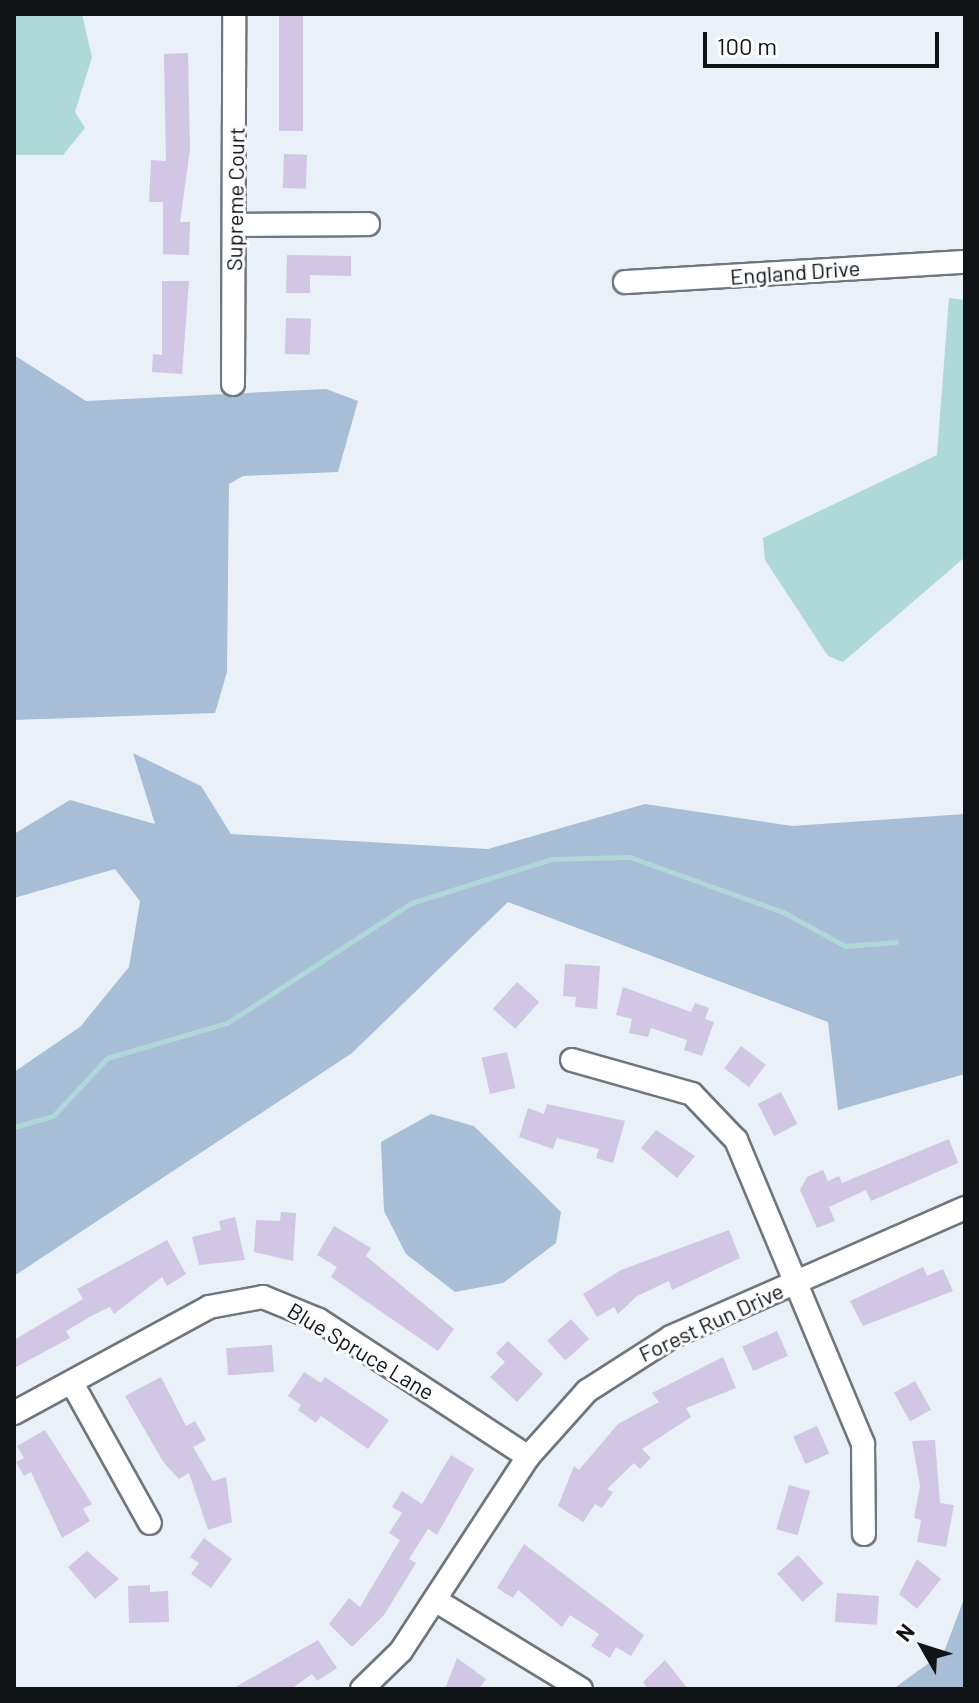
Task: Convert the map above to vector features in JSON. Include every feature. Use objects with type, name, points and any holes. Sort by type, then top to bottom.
[{"type":"street","name":"Supreme Court","points":[[233,384],[236,225],[234,14]]},
{"type":"street","points":[[236,225],[368,224]]},
{"type":"street","name":"England Drive","points":[[625,282],[965,262]]},
{"type":"street","points":[[572,1060],[692,1094],[722,1118],[868,1460],[864,1534]]},
{"type":"street","name":"Forest Run Drive","points":[[362,1689],[401,1651],[528,1457],[571,1405],[620,1365],[794,1283],[965,1208]]},
{"type":"street","name":"Blue Spruce Lane","points":[[14,1413],[209,1307],[263,1297],[319,1320],[528,1457]]},
{"type":"street","points":[[72,1383],[150,1523]]},
{"type":"street","points":[[435,1600],[581,1689]]},
{"type":"shaded area","points":[[14,14],[82,14],[92,57],[75,112],[85,128],[63,155],[14,155]]},
{"type":"shaded area","points":[[949,298],[965,300],[965,557],[843,662],[828,656],[765,560],[763,538],[937,455]]},
{"type":"shaded area","points":[[14,355],[86,401],[326,389],[358,401],[338,472],[243,476],[229,484],[227,672],[215,713],[14,720]]},
{"type":"shaded area","points":[[133,753],[201,786],[231,834],[488,849],[645,804],[792,826],[965,814],[965,1074],[838,1110],[828,1022],[508,902],[352,1053],[14,1276],[14,1072],[80,1027],[129,967],[140,901],[115,869],[14,898],[14,834],[70,800],[155,824]]},
{"type":"shaded area","points":[[431,1114],[474,1126],[561,1212],[556,1243],[503,1283],[455,1292],[406,1254],[384,1211],[381,1142]]},
{"type":"shaded area","points":[[965,1596],[965,1689],[893,1689],[944,1652]]},
{"type":"building","points":[[279,14],[303,14],[303,131],[279,131]]},
{"type":"building","points":[[188,53],[190,149],[180,222],[190,222],[189,255],[163,254],[163,202],[149,202],[151,160],[166,161],[164,54]]},
{"type":"building","points":[[284,154],[307,155],[306,189],[283,188]]},
{"type":"building","points":[[287,255],[351,256],[351,276],[310,275],[310,293],[286,293]]},
{"type":"building","points":[[162,281],[189,281],[182,374],[152,372],[153,354],[162,355]]},
{"type":"building","points":[[286,318],[311,319],[310,355],[285,354]]},
{"type":"building","points":[[565,964],[600,966],[597,1009],[575,1007],[576,997],[563,996]]},
{"type":"building","points":[[517,982],[539,1002],[515,1029],[493,1009]]},
{"type":"building","points":[[623,987],[691,1012],[695,1003],[709,1008],[705,1019],[714,1022],[702,1056],[684,1050],[687,1040],[651,1028],[648,1037],[629,1033],[632,1019],[616,1015]]},
{"type":"building","points":[[741,1046],[766,1065],[749,1087],[724,1068]]},
{"type":"building","points":[[507,1052],[515,1088],[490,1094],[482,1058]]},
{"type":"building","points":[[781,1092],[797,1124],[774,1136],[758,1104]]},
{"type":"building","points":[[547,1104],[625,1121],[613,1163],[596,1158],[599,1149],[557,1138],[553,1149],[519,1137],[528,1108],[544,1114]]},
{"type":"building","points":[[656,1130],[695,1156],[677,1178],[641,1148]]},
{"type":"building","points":[[949,1139],[958,1163],[871,1201],[866,1190],[829,1207],[835,1221],[817,1228],[800,1190],[807,1177],[823,1170],[828,1181],[839,1176],[842,1183]]},
{"type":"building","points":[[281,1212],[296,1213],[293,1261],[254,1252],[256,1220],[280,1221]]},
{"type":"building","points":[[235,1217],[245,1260],[199,1265],[192,1237],[221,1230],[219,1221]]},
{"type":"building","points":[[334,1226],[371,1248],[366,1256],[454,1329],[438,1351],[331,1277],[337,1267],[317,1255]]},
{"type":"building","points":[[729,1230],[740,1258],[672,1290],[669,1281],[637,1296],[618,1314],[614,1307],[597,1317],[583,1294],[621,1270]]},
{"type":"building","points":[[167,1240],[186,1274],[167,1286],[162,1277],[114,1314],[110,1307],[93,1315],[66,1331],[70,1338],[14,1368],[14,1340],[83,1299],[77,1289]]},
{"type":"building","points":[[923,1267],[927,1276],[943,1269],[953,1291],[863,1326],[850,1301]]},
{"type":"building","points":[[571,1319],[589,1339],[565,1360],[547,1340]]},
{"type":"building","points":[[777,1331],[788,1356],[753,1371],[742,1346]]},
{"type":"building","points":[[508,1341],[543,1374],[517,1402],[490,1377],[505,1362],[496,1353]]},
{"type":"building","points":[[272,1345],[274,1372],[228,1375],[226,1348]]},
{"type":"building","points":[[723,1357],[736,1388],[686,1408],[691,1417],[642,1449],[651,1458],[640,1469],[634,1463],[607,1489],[613,1492],[602,1508],[595,1504],[583,1522],[558,1506],[574,1466],[579,1470],[618,1424],[659,1402],[652,1393]]},
{"type":"building","points":[[304,1372],[321,1383],[325,1377],[389,1420],[368,1449],[321,1416],[316,1423],[298,1410],[301,1405],[288,1396]]},
{"type":"building","points":[[161,1377],[186,1426],[195,1421],[206,1440],[193,1447],[213,1481],[226,1477],[232,1522],[208,1530],[189,1473],[179,1479],[164,1463],[125,1396]]},
{"type":"building","points":[[915,1381],[931,1410],[910,1421],[894,1393]]},
{"type":"building","points":[[817,1426],[829,1453],[805,1464],[793,1437]]},
{"type":"building","points":[[45,1430],[92,1504],[83,1509],[90,1521],[62,1538],[31,1472],[24,1476],[16,1462],[24,1458],[17,1446]]},
{"type":"building","points":[[935,1440],[940,1503],[954,1505],[946,1547],[917,1542],[921,1520],[914,1518],[920,1486],[912,1441]]},
{"type":"building","points":[[451,1455],[474,1469],[437,1535],[428,1529],[409,1559],[416,1563],[384,1615],[352,1647],[329,1624],[349,1598],[360,1607],[400,1540],[389,1533],[402,1513],[392,1507],[402,1491],[422,1504]]},
{"type":"building","points":[[789,1485],[810,1491],[797,1535],[776,1529]]},
{"type":"building","points":[[204,1538],[232,1559],[211,1588],[191,1574],[199,1563],[190,1557]]},
{"type":"building","points":[[524,1544],[644,1635],[631,1656],[616,1647],[610,1658],[591,1646],[599,1634],[570,1615],[562,1627],[518,1590],[513,1598],[497,1588]]},
{"type":"building","points":[[87,1551],[119,1579],[95,1599],[68,1567]]},
{"type":"building","points":[[798,1555],[823,1583],[803,1602],[777,1574]]},
{"type":"building","points":[[917,1559],[941,1579],[917,1609],[899,1594]]},
{"type":"building","points":[[150,1585],[150,1592],[168,1591],[169,1622],[129,1623],[128,1586]]},
{"type":"building","points":[[837,1593],[879,1596],[877,1625],[835,1622]]},
{"type":"building","points":[[318,1640],[337,1668],[317,1681],[312,1674],[291,1689],[232,1689]]},
{"type":"building","points":[[457,1658],[486,1679],[479,1689],[445,1689]]},
{"type":"building","points":[[665,1660],[688,1689],[648,1689],[643,1682]]},
{"type":"waterway","points":[[14,1127],[53,1116],[107,1058],[227,1023],[411,903],[551,859],[630,857],[783,912],[845,946],[896,942]]}]
